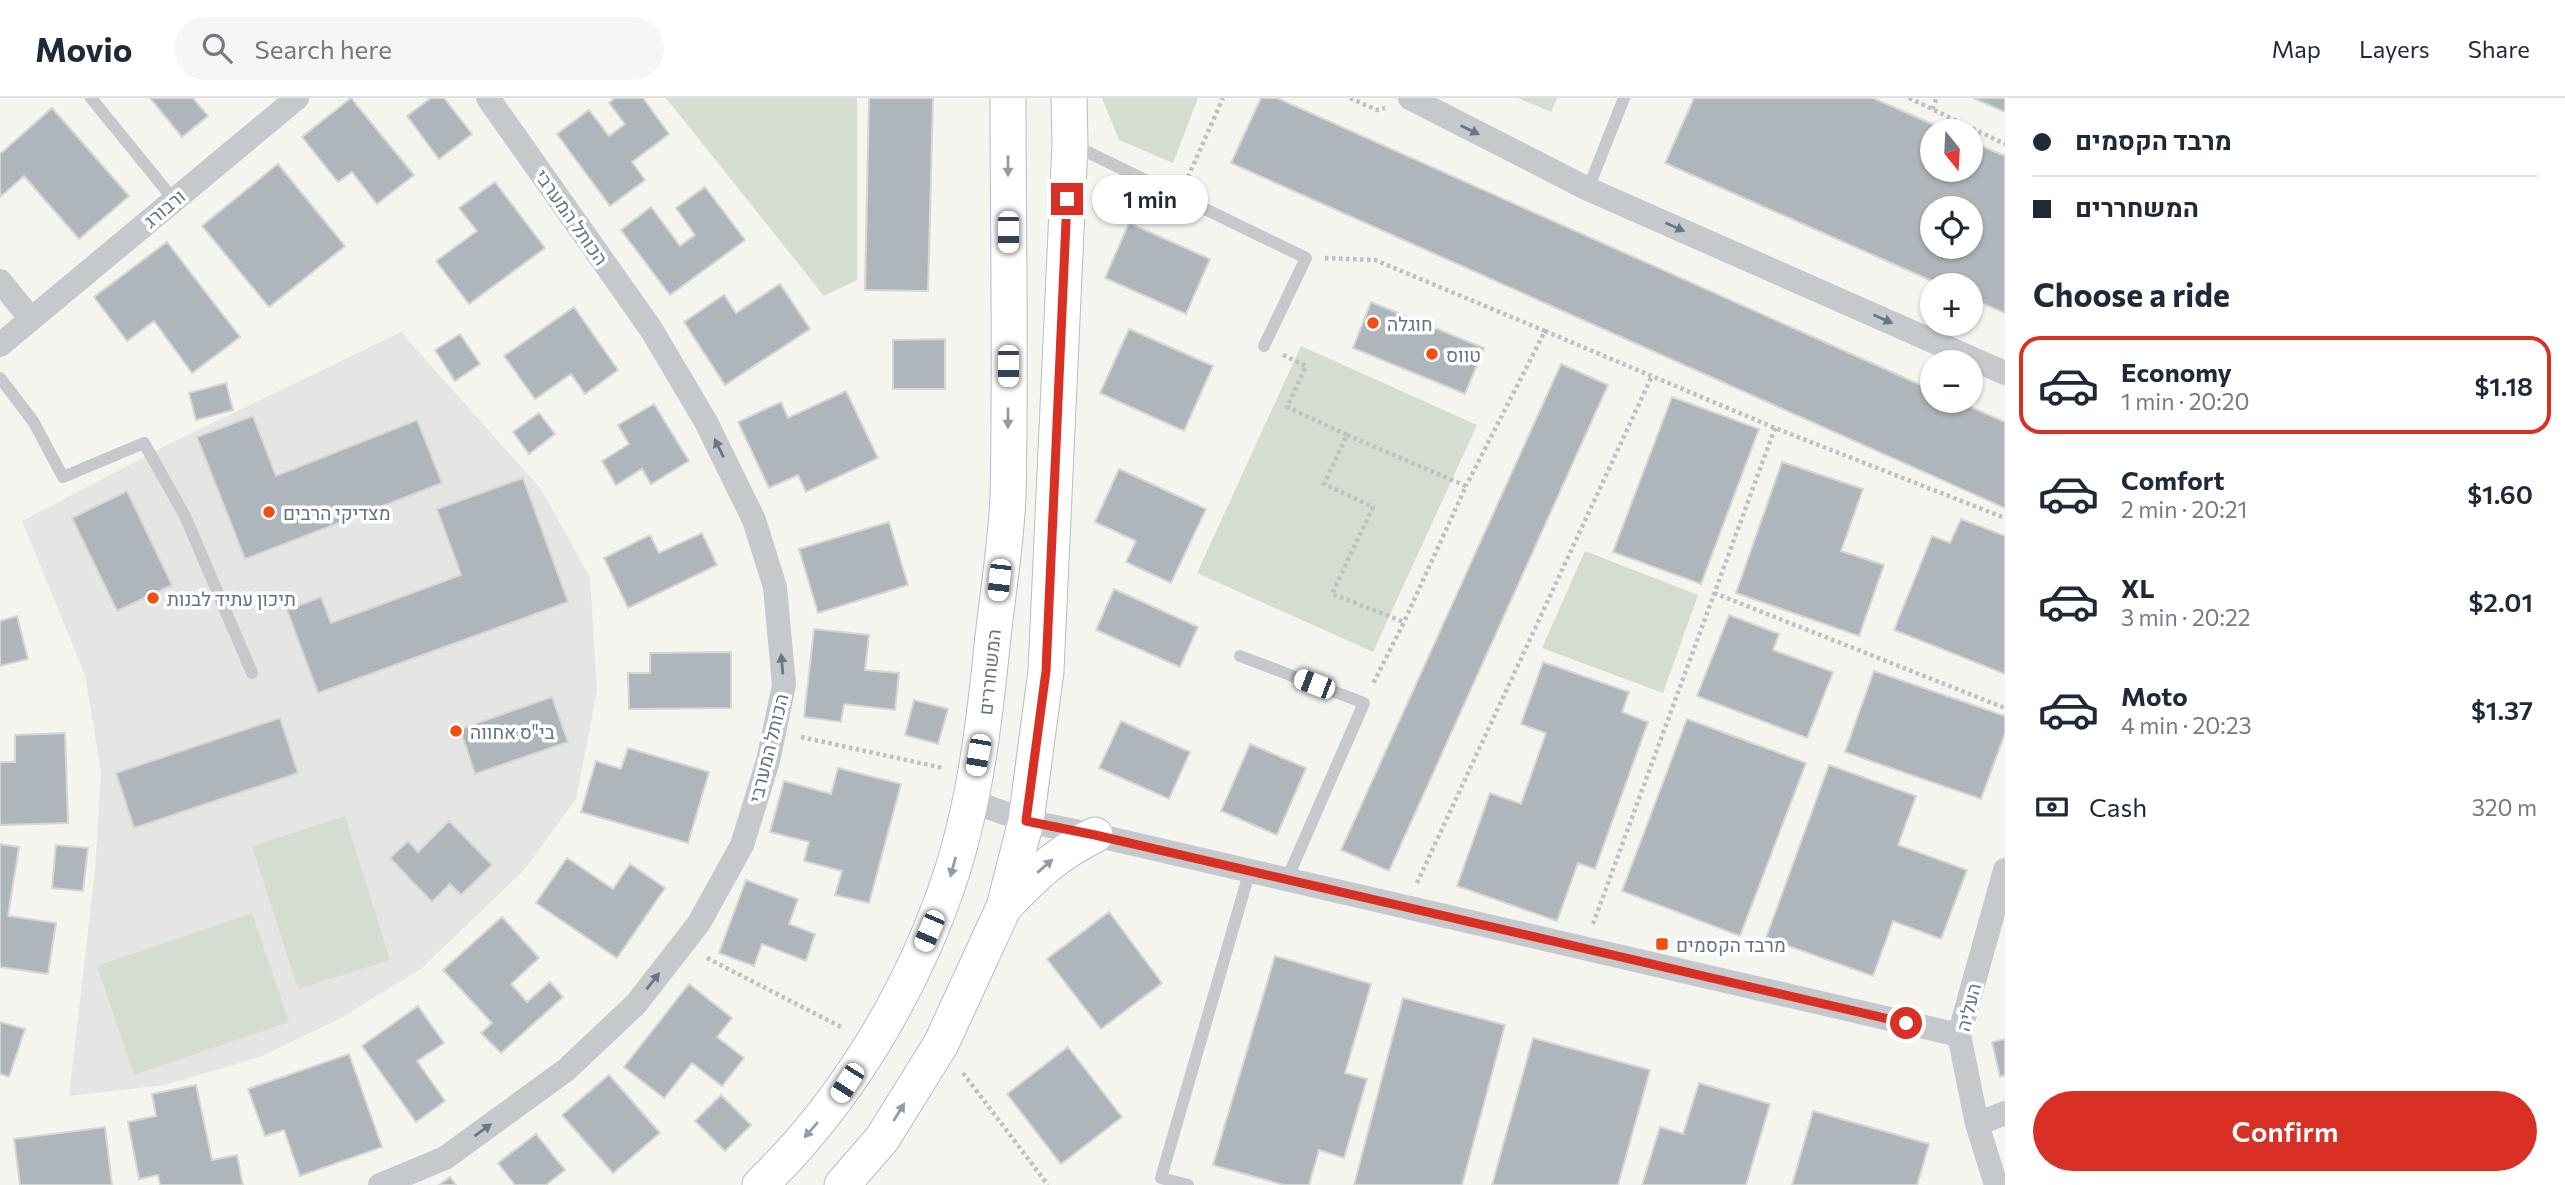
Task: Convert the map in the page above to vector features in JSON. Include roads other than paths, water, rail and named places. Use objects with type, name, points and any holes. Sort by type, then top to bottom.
[{"type":"main road","name":"המשחררים","points":[[760,1185],[834,1102],[873,1043],[909,978],[948,884],[973,788],[985,715],[1008,500],[1008,98]]},
{"type":"main road","points":[[842,1185],[883,1139],[941,1044],[1004,907],[1026,821],[1046,671],[1070,144],[1069,98]]},
{"type":"main road","points":[[1004,907],[1046,864],[1069,847],[1095,835]]},
{"type":"street","name":"ורבורג","points":[[0,345],[297,98]]},
{"type":"street","name":"הכותל המערבי","points":[[380,1185],[445,1158],[566,1070],[636,1004],[699,923],[742,845],[768,761],[784,685],[775,587],[754,520],[706,422],[650,329],[488,98]]},
{"type":"street","points":[[1410,98],[1588,189],[2005,373]]},
{"type":"street","points":[[0,281],[31,319]]},
{"type":"street","points":[[973,788],[1026,821],[1250,870],[1959,1035]]},
{"type":"street","name":"העליה","points":[[1996,1185],[1977,1124],[1959,1035],[2005,870]]},
{"type":"street","points":[[1977,1124],[2005,1113]]},
{"type":"street","points":[[408,1185],[445,1158]]},
{"type":"lane","points":[[91,98],[174,200]]},
{"type":"lane","points":[[1588,189],[1624,98]]},
{"type":"lane","points":[[1070,144],[1306,258],[1264,346]]},
{"type":"lane","points":[[0,378],[33,421],[63,477],[144,443],[185,516],[252,673]]},
{"type":"lane","points":[[1240,656],[1364,703],[1287,879]]},
{"type":"lane","points":[[1188,1185],[1161,1178],[1250,870]]},
{"type":"place","name":"חוגלה","points":[[1373,323]]},
{"type":"place","name":"טווס","points":[[1432,354]]},
{"type":"place","name":"מצדיקי הרבים","points":[[269,512]]},
{"type":"place","name":"תיכון עתיד לבנות","points":[[153,598]]},
{"type":"place","name":"בי\"ס אחווה","points":[[456,731]]},
{"type":"place","name":"מרבד הקסמים","points":[[1662,944]]}]
